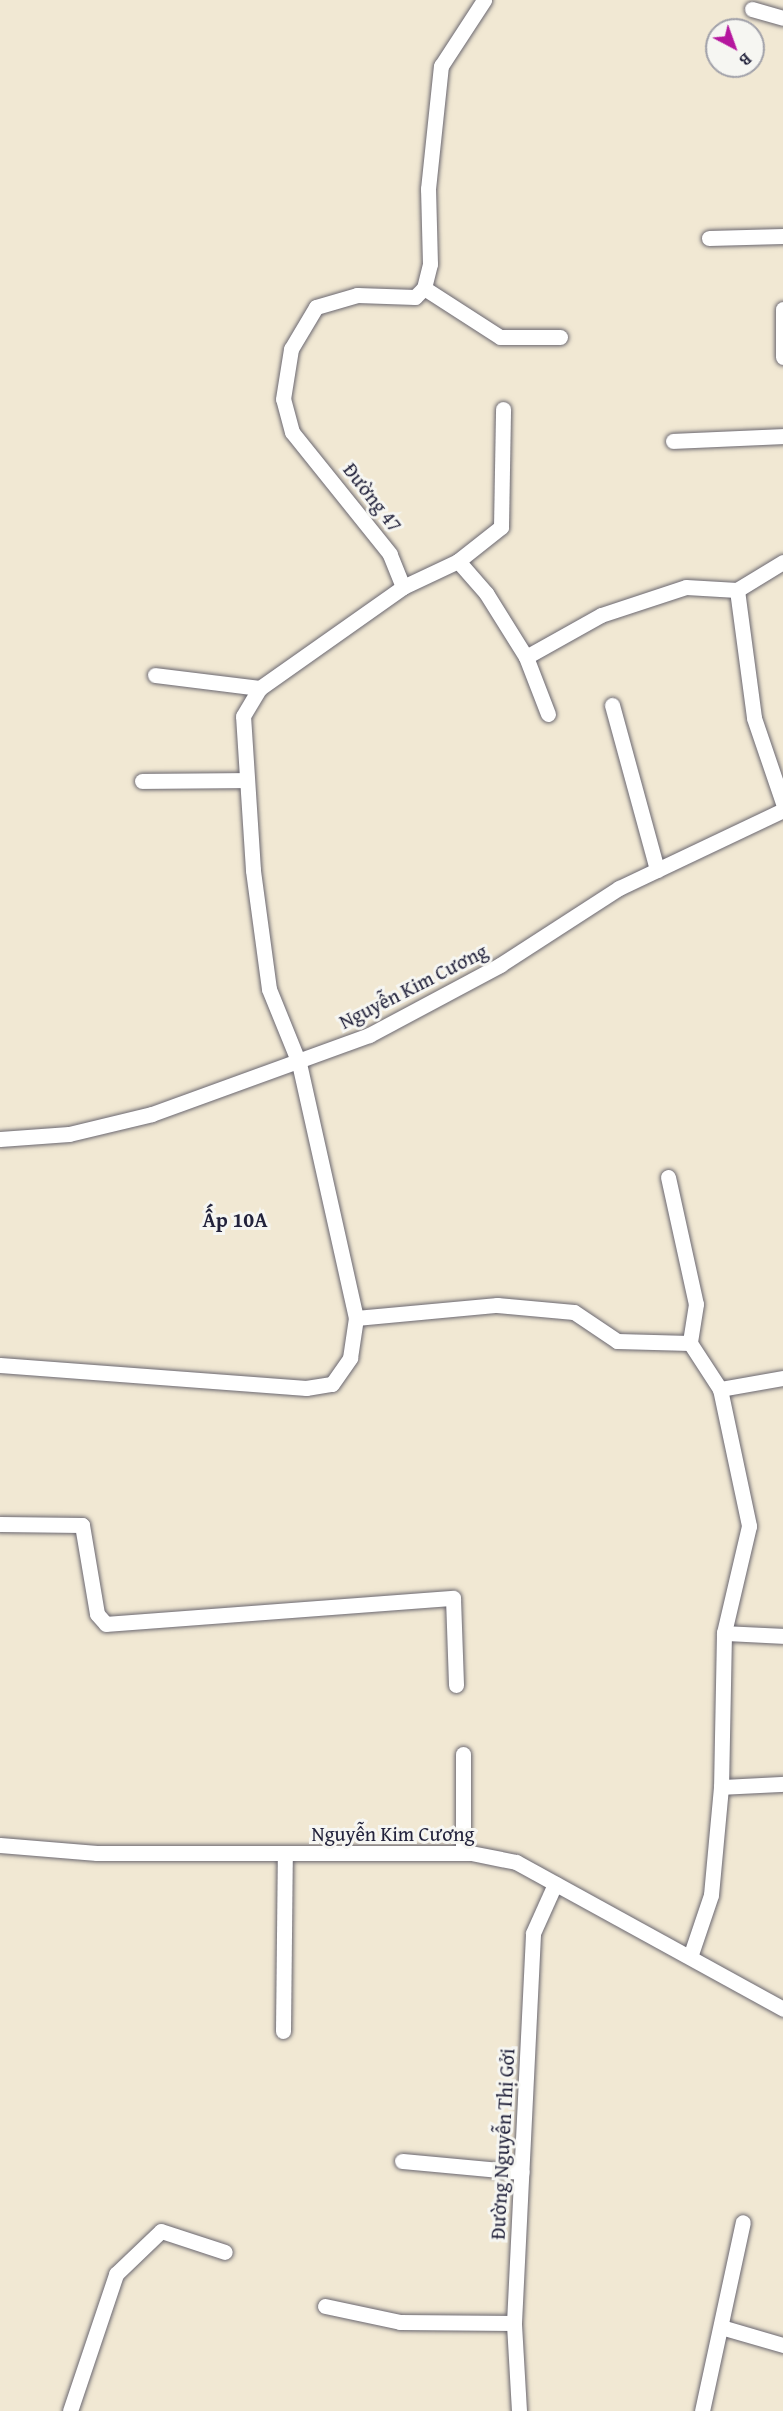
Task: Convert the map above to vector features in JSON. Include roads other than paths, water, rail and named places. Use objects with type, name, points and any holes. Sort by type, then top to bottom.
[{"type":"street","points":[[484,0],[441,66],[428,189],[430,264],[424,288],[500,337],[560,337]]},
{"type":"street","points":[[752,9],[783,18]]},
{"type":"street","points":[[709,238],[783,236]]},
{"type":"street","name":"Đường 47","points":[[403,586],[390,554],[292,432],[283,399],[291,349],[316,307],[357,295],[415,297],[424,288]]},
{"type":"street","points":[[783,309],[783,357]]},
{"type":"street","points":[[0,1365],[306,1388],[332,1384],[350,1358],[356,1318],[298,1062],[270,989],[247,780],[243,716],[260,688],[403,586],[458,561],[501,527],[503,409]]},
{"type":"street","points":[[673,441],[783,436]]},
{"type":"street","points":[[458,561],[526,657],[548,714]]},
{"type":"street","points":[[526,657],[601,615],[686,587],[737,590],[783,562]]},
{"type":"street","points":[[737,590],[754,718],[783,803]]},
{"type":"street","points":[[155,675],[260,688]]},
{"type":"street","points":[[612,705],[657,870]]},
{"type":"street","points":[[142,782],[247,780]]},
{"type":"street","name":"Nguyễn Kim Cương","points":[[0,1138],[69,1134],[152,1114],[298,1062],[415,1013],[657,870],[783,810]]},
{"type":"street","points":[[668,1177],[696,1304],[690,1343],[720,1389],[749,1526],[724,1633],[721,1787],[711,1896],[690,1957]]},
{"type":"street","points":[[356,1318],[497,1305],[574,1312],[617,1341],[690,1343]]},
{"type":"street","points":[[720,1389],[783,1378]]},
{"type":"street","points":[[0,1524],[82,1525],[97,1614],[106,1624],[453,1598],[456,1685]]},
{"type":"street","points":[[724,1633],[783,1636]]},
{"type":"street","points":[[463,1754],[463,1853]]},
{"type":"street","points":[[721,1787],[783,1784]]},
{"type":"street","name":"Nguyễn Kim Cương","points":[[0,1845],[97,1853],[463,1853],[516,1862],[783,2009]]},
{"type":"street","points":[[283,2031],[285,1854]]},
{"type":"street","name":"Đường Nguyễn Thị Gởi","points":[[519,2411],[514,2323],[533,1933],[555,1884]]},
{"type":"street","points":[[402,2161],[521,2172]]},
{"type":"street","points":[[702,2411],[743,2222]]},
{"type":"street","points":[[70,2411],[116,2274],[161,2231],[225,2252]]},
{"type":"street","points":[[325,2306],[400,2322],[514,2323]]},
{"type":"street","points":[[721,2327],[783,2345]]},
{"type":"district","name":"Ấp 10A","points":[[235,1220]]}]
